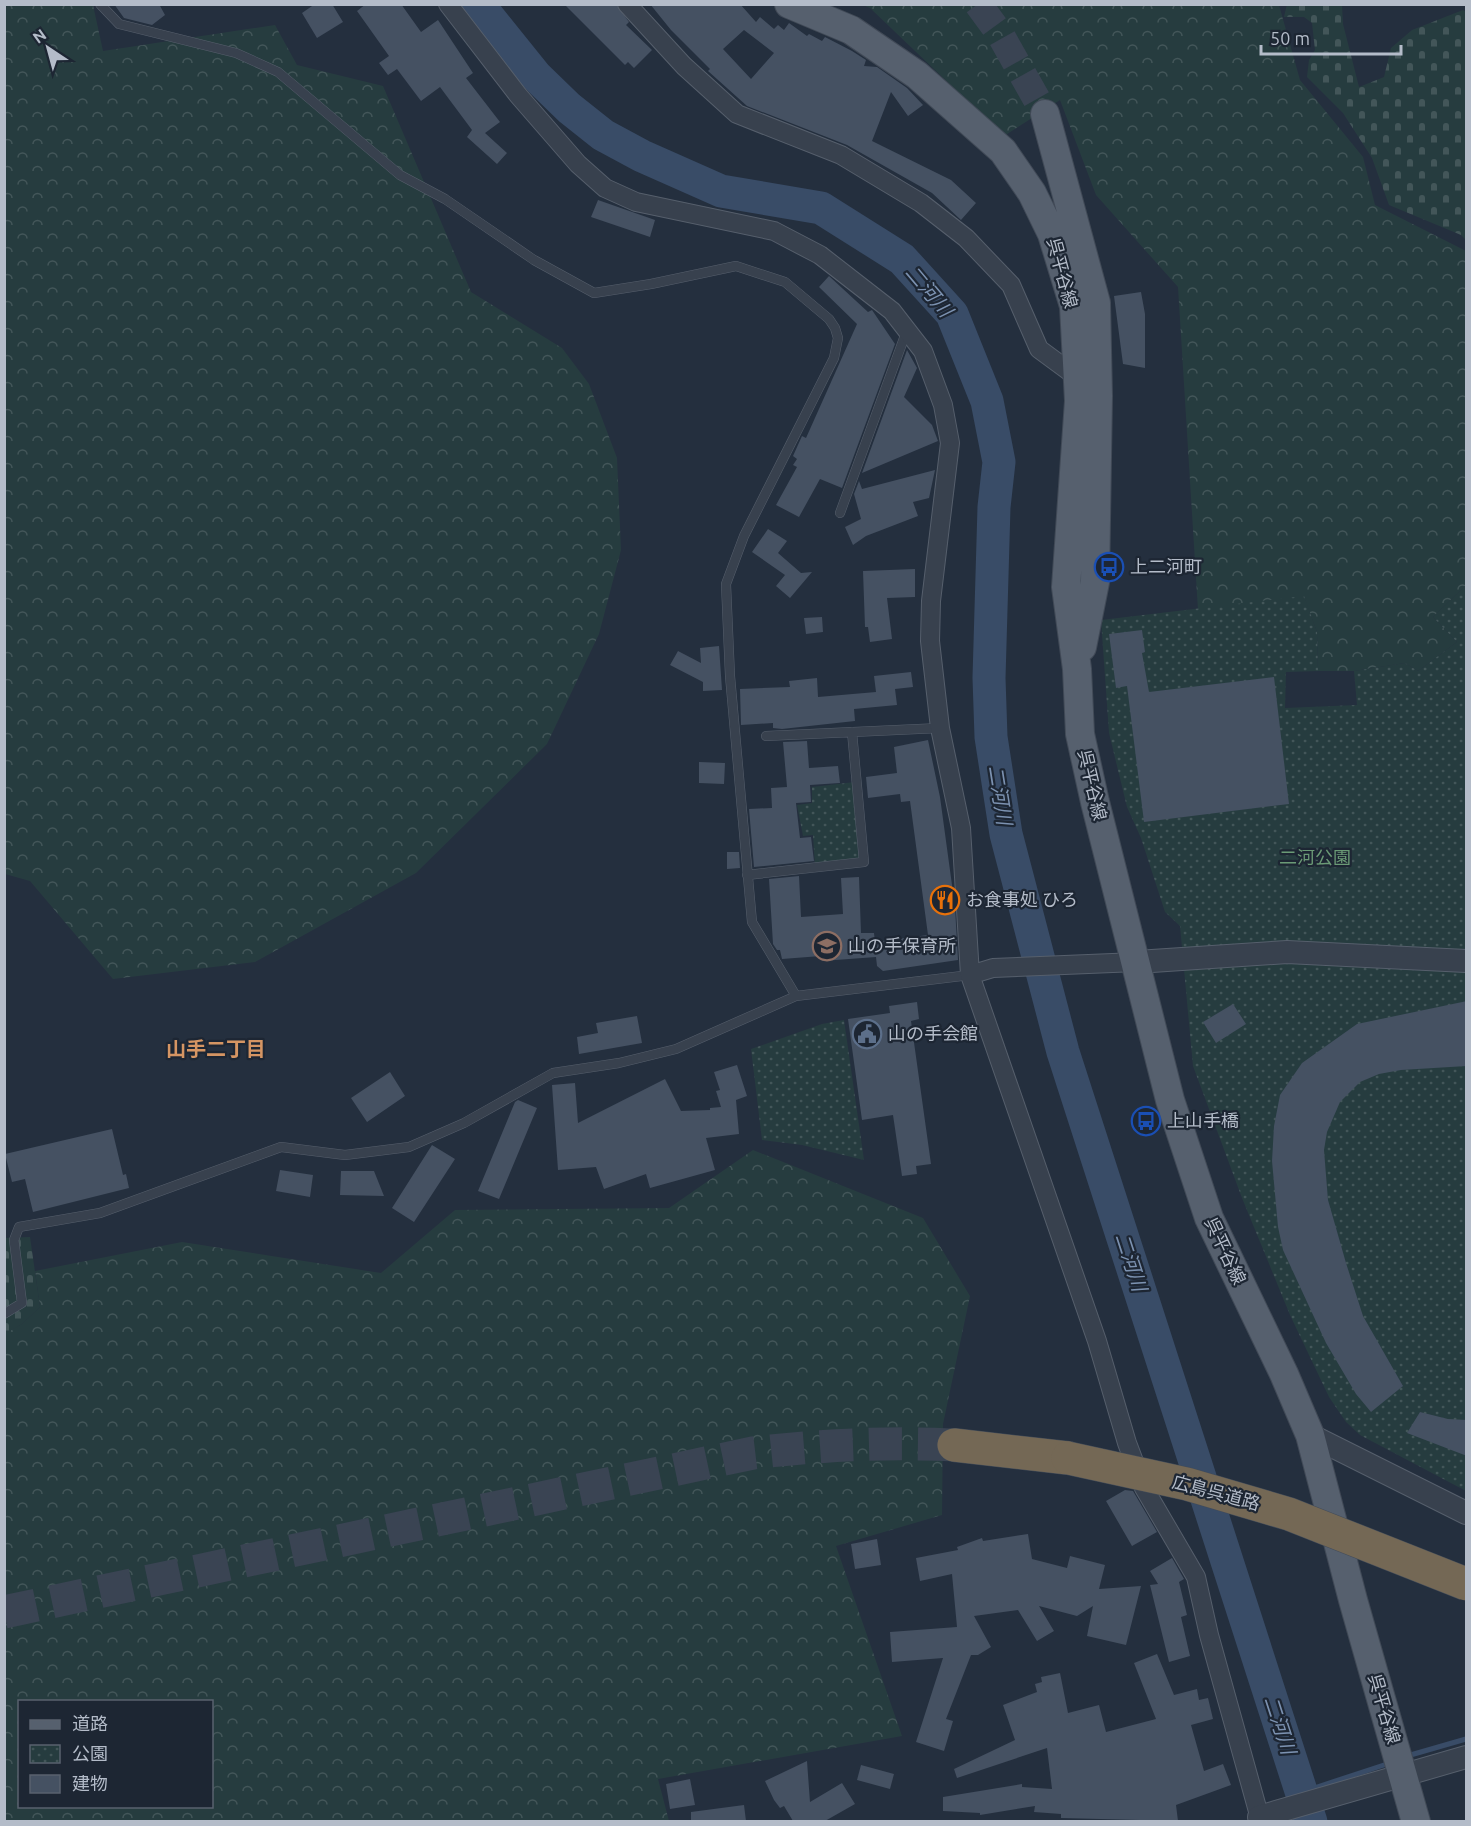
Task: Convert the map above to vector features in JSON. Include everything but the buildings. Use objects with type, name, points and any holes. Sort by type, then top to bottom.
[{"type":"highway","name":"広島呉道路","points":[[954,1445],[1068,1458],[1187,1484],[1288,1514],[1467,1584]]},
{"type":"main road","name":"呉平谷線","points":[[789,4],[851,30],[917,75],[1003,151],[1032,193],[1052,234],[1074,306],[1079,401],[1066,587],[1077,669],[1080,734],[1095,802],[1170,1100],[1209,1218],[1284,1374],[1310,1435],[1353,1600],[1392,1779],[1416,1821]]},
{"type":"main road","name":"呉平谷線","points":[[1045,114],[1096,303],[1098,396],[1095,582],[1077,669]]},
{"type":"street","points":[[448,4],[518,94],[578,164],[605,188],[636,202],[774,231],[820,255],[892,311],[923,351],[943,405],[950,443],[931,601],[930,641],[940,728],[961,828],[970,975],[1097,1341],[1127,1443],[1144,1488],[1196,1577],[1209,1635],[1264,1817],[1467,1757]]},
{"type":"street","points":[[627,4],[684,66],[737,114],[841,155],[921,203],[966,238],[1011,285],[1040,349],[1077,377]]},
{"type":"street","points":[[970,975],[993,968],[1137,962],[1287,952],[1467,961]]},
{"type":"street","points":[[1310,1435],[1467,1513]]},
{"type":"lane","points":[[100,4],[119,24],[236,53],[278,72],[400,175],[445,199],[534,260],[594,293],[651,284],[736,266],[785,282],[829,319],[838,338],[834,358],[744,536],[726,584],[730,676],[752,922],[795,996]]},
{"type":"lane","points":[[840,513],[907,330]]},
{"type":"lane","points":[[766,736],[940,728]]},
{"type":"lane","points":[[747,875],[864,862],[852,732]]},
{"type":"lane","points":[[4,1314],[22,1303],[14,1240],[19,1227],[100,1213],[281,1147],[345,1155],[409,1148],[464,1123],[553,1073],[619,1063],[676,1049],[795,996],[970,975]]},
{"type":"green space","points":[[1287,4],[1342,5],[1343,24],[1359,87],[1384,77],[1391,48],[1412,30],[1463,10],[1466,12],[1466,240],[1461,235],[1389,205],[1372,158],[1343,113],[1307,77],[1309,60],[1315,50],[1312,23],[1304,17],[1284,17]]},
{"type":"green space","points":[[4,5],[93,5],[103,51],[275,25],[297,65],[383,86],[471,292],[562,348],[589,384],[617,458],[621,550],[599,634],[547,744],[416,873],[255,962],[113,979],[30,881],[5,874]]},
{"type":"green space","points":[[863,5],[1279,5],[1300,80],[1363,157],[1375,205],[1466,251],[1466,585],[1433,617],[1457,642],[1418,671],[1405,663],[1354,671],[1318,671],[1317,632],[1304,597],[1198,610],[1178,287],[1096,195],[1060,100],[1004,136],[870,8]]},
{"type":"green space","name":"二河公園","points":[[1466,585],[1466,1491],[1360,1435],[1346,1422],[1329,1397],[1290,1315],[1242,1198],[1193,1066],[1180,926],[1165,912],[1141,838],[1127,807],[1109,733],[1101,620],[1304,596],[1317,632],[1318,671],[1286,672],[1285,708],[1357,705],[1354,671],[1405,663],[1418,671],[1457,642],[1433,617]]},
{"type":"green space","points":[[855,782],[862,860],[815,866],[813,835],[803,836],[797,805],[812,803],[812,787]]},
{"type":"green space","points":[[844,1020],[864,1160],[802,1145],[762,1140],[751,1049],[822,1024]]},
{"type":"green space","points":[[753,1150],[923,1218],[970,1296],[943,1424],[942,1515],[836,1546],[902,1736],[658,1779],[669,1821],[5,1821],[4,1334],[22,1324],[40,1307],[35,1271],[182,1242],[381,1273],[455,1210],[669,1208]]},
{"type":"green space","points":[[30,1237],[40,1307],[22,1324],[5,1334],[5,1238]]},
{"type":"waterway","name":"二河川","points":[[478,4],[536,76],[569,108],[603,135],[642,156],[721,191],[821,208],[902,259],[952,314],[987,401],[999,462],[994,507],[989,678],[991,737],[1006,834],[1063,1052],[1311,1822]]},
{"type":"waterway","points":[[1407,1756],[1466,1739]]},
{"type":"waterway","points":[[1302,1792],[1390,1763]]},
{"type":"tunnel","points":[[978,4],[1000,34],[1045,114]]},
{"type":"tunnel","points":[[4,1612],[753,1453],[853,1445],[954,1445]]},
{"type":"place","name":"上二河町","points":[[1109,567]]},
{"type":"place","name":"お食事処 ひろ","points":[[945,900]]},
{"type":"place","name":"山の手保育所","points":[[827,946]]},
{"type":"place","name":"山の手会館","points":[[867,1034]]},
{"type":"place","name":"上山手橋","points":[[1146,1121]]},
{"type":"district","name":"山手二丁目","points":[[216,1049]]}]
